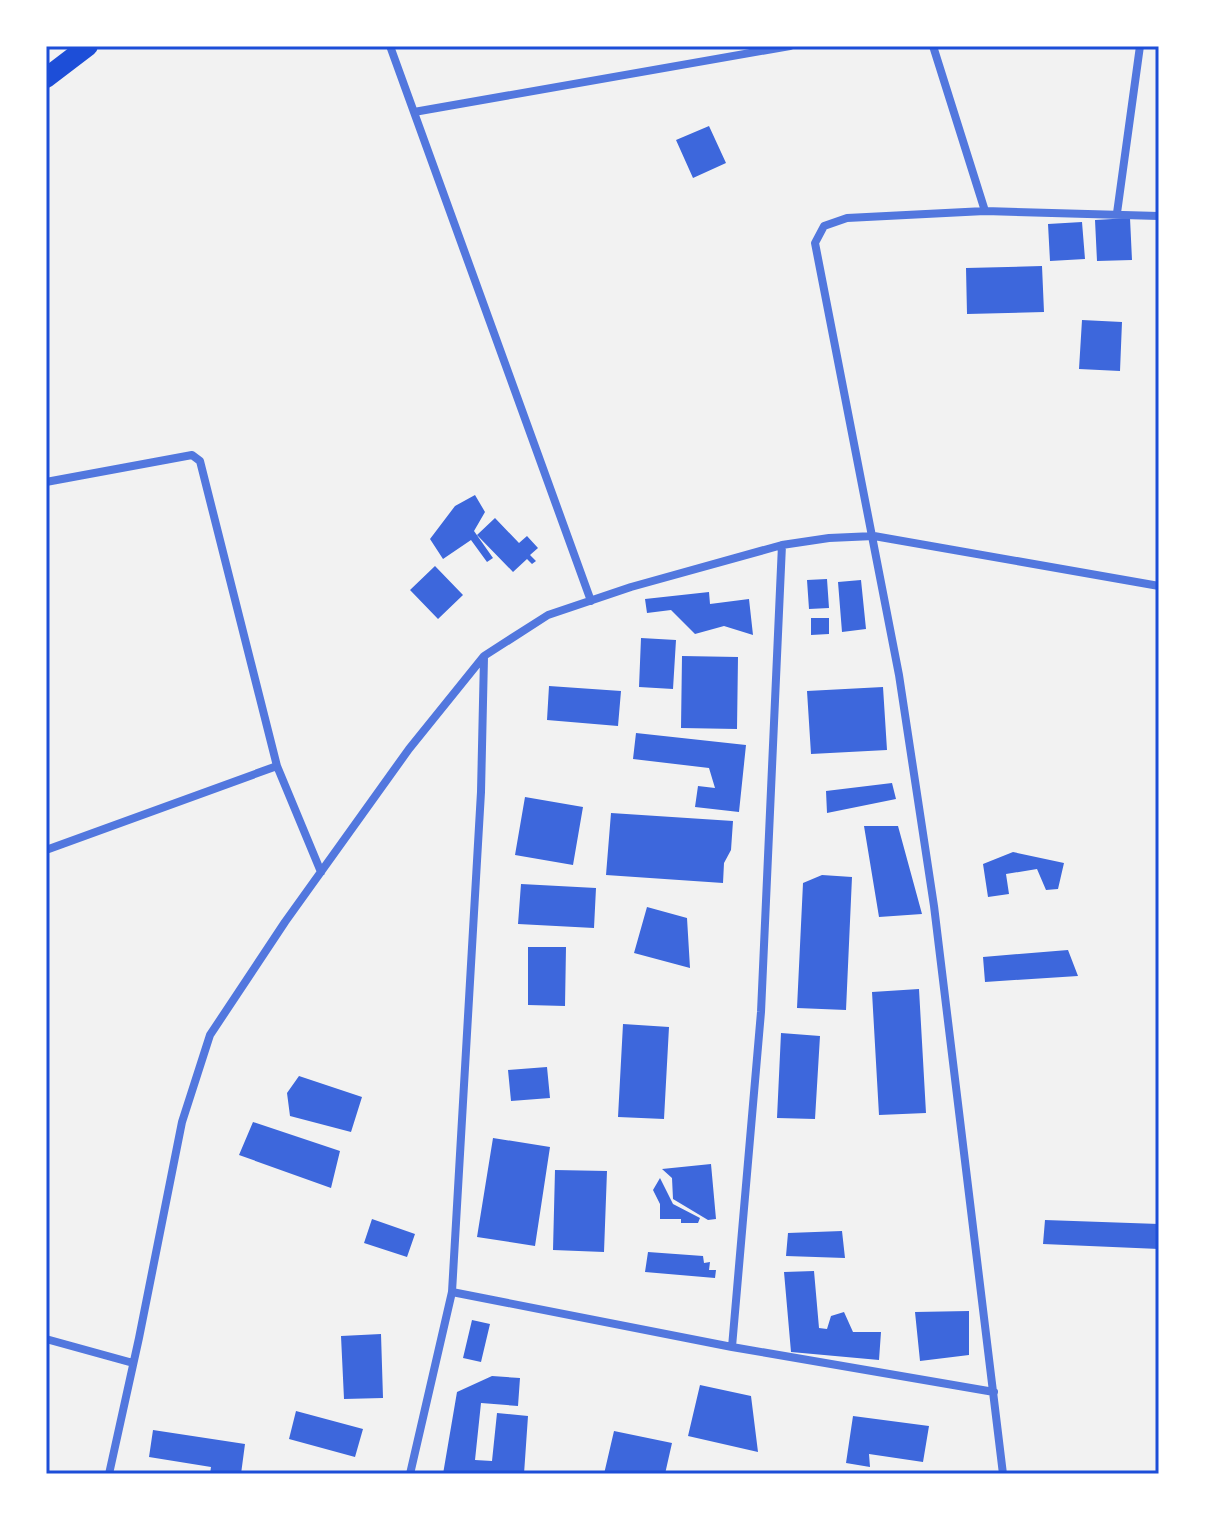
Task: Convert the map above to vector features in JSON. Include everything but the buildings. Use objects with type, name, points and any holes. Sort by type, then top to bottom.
[{"type":"highway","points":[[46,78],[88,46]]},
{"type":"street","points":[[390,46],[591,601]]},
{"type":"street","points":[[414,112],[790,46]]},
{"type":"street","points":[[933,46],[985,211]]},
{"type":"street","points":[[1117,213],[1140,46]]},
{"type":"street","points":[[1003,1474],[934,906],[899,675],[815,243],[824,226],[847,218],[985,211],[1159,216]]},
{"type":"street","points":[[46,482],[192,455],[200,461],[277,766],[321,872]]},
{"type":"street","points":[[109,1474],[182,1122],[210,1035],[409,749],[484,656],[548,615],[782,545],[829,538],[874,536],[1159,586]]},
{"type":"street","points":[[732,1347],[761,1012],[782,545]]},
{"type":"street","points":[[410,1474],[452,1292],[481,792],[484,656]]},
{"type":"street","points":[[46,850],[277,766]]},
{"type":"street","points":[[452,1292],[732,1347],[994,1392]]},
{"type":"street","points":[[46,1339],[133,1363]]}]
